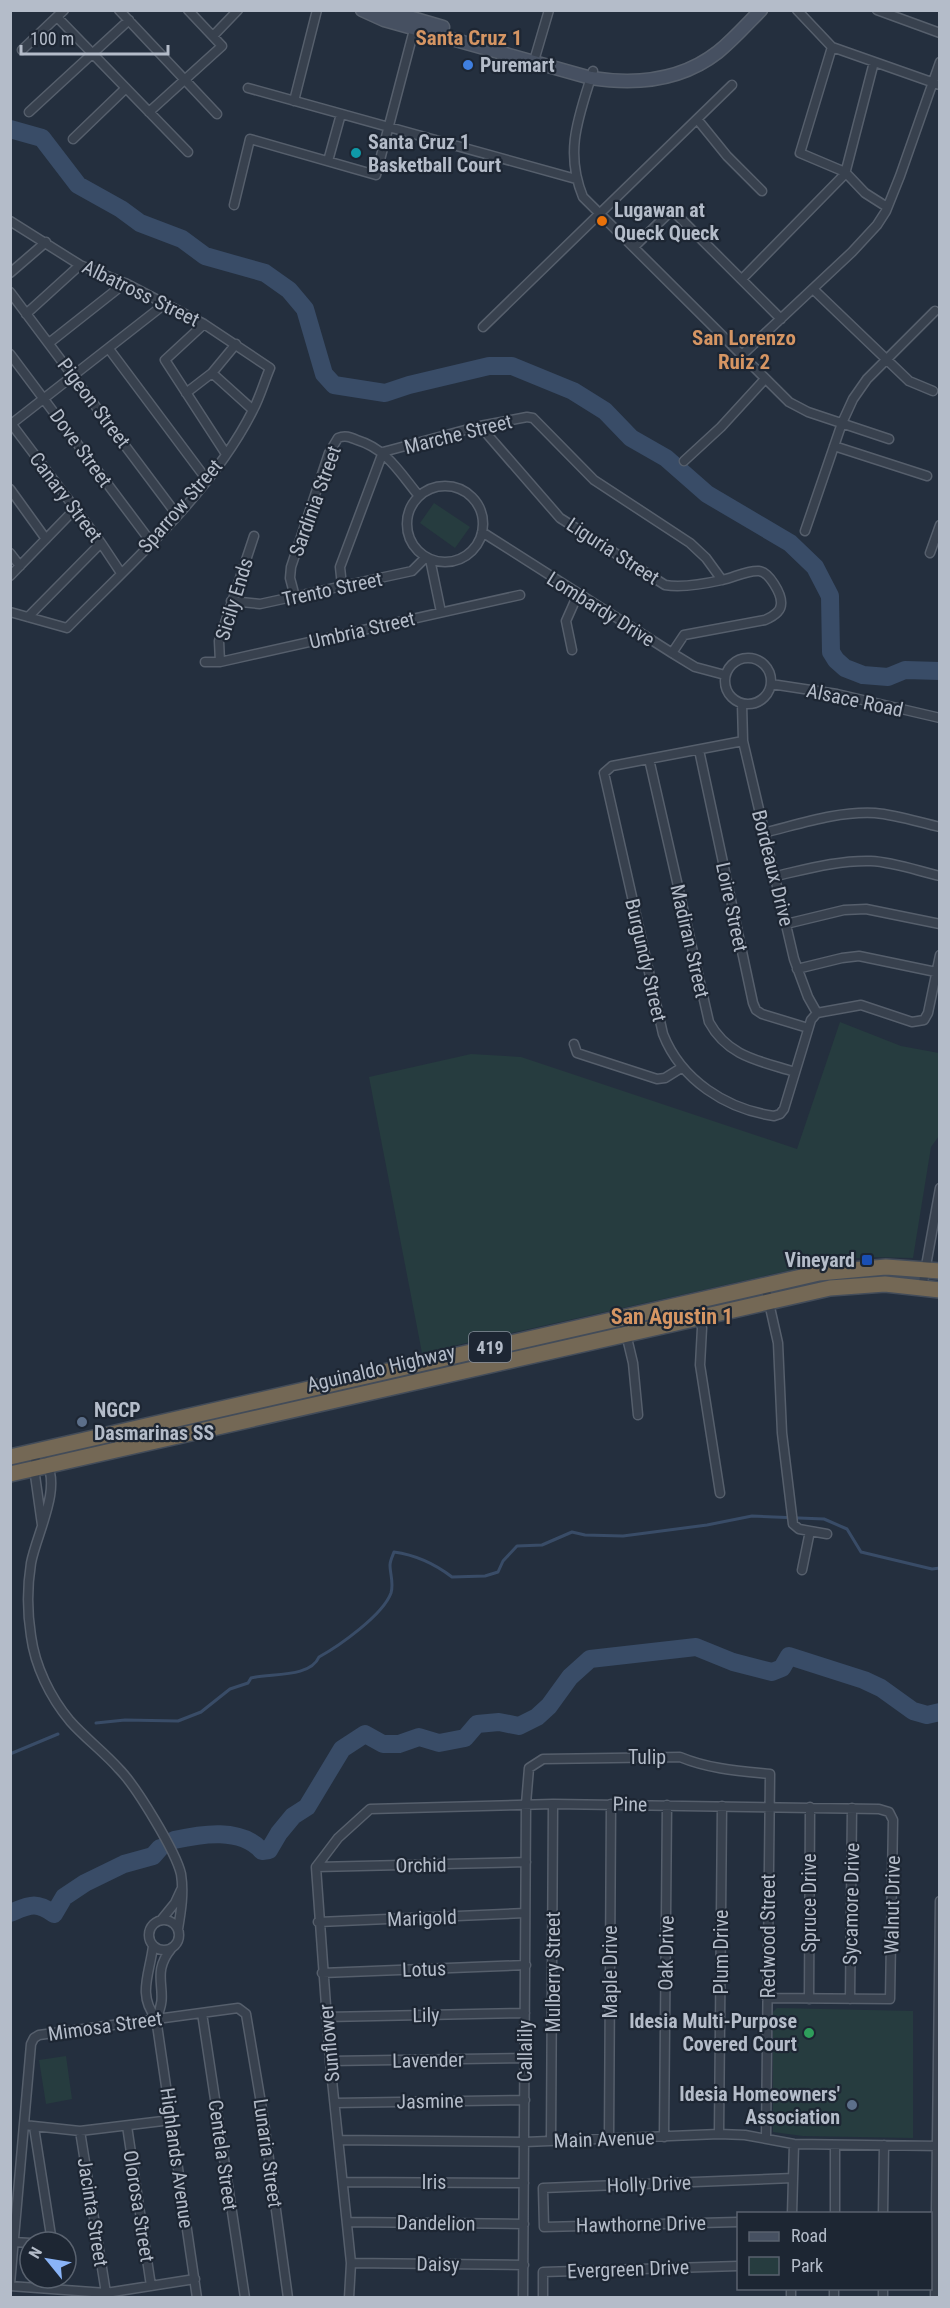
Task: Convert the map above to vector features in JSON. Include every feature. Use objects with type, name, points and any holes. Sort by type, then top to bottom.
[{"type":"highway","name":"Aguinaldo Highway","points":[[10,1457],[765,1285],[846,1269],[886,1267],[932,1270]]},
{"type":"highway","name":"Aguinaldo Highway","points":[[10,1474],[830,1288],[857,1285],[939,1287]]},
{"type":"highway","points":[[497,1346],[500,1362]]},
{"type":"street","points":[[119,10],[218,114]]},
{"type":"street","points":[[149,112],[222,46],[188,10]]},
{"type":"street","points":[[213,36],[238,10]]},
{"type":"street","points":[[294,101],[316,10]]},
{"type":"street","points":[[362,10],[373,16],[415,24],[592,75],[626,82],[664,78],[680,73],[717,53],[761,10]]},
{"type":"street","points":[[385,10],[415,24]]},
{"type":"street","points":[[535,58],[549,10]]},
{"type":"street","points":[[592,75],[626,75],[678,67],[714,48],[753,10]]},
{"type":"street","points":[[797,10],[832,47],[936,84]]},
{"type":"street","points":[[877,10],[939,33]]},
{"type":"street","points":[[22,50],[60,14],[92,54],[188,152]]},
{"type":"street","points":[[29,112],[129,20]]},
{"type":"street","points":[[234,205],[250,139],[376,175],[415,24]]},
{"type":"street","points":[[832,47],[800,153],[845,172],[865,193],[887,207]]},
{"type":"street","points":[[742,279],[845,172],[874,62]]},
{"type":"street","points":[[742,355],[782,319],[877,225],[887,207],[936,84],[939,62]]},
{"type":"street","points":[[592,75],[573,144],[576,178],[584,197],[789,402],[798,408],[889,439]]},
{"type":"street","points":[[483,327],[732,85]]},
{"type":"street","points":[[73,139],[126,88]]},
{"type":"street","points":[[248,88],[576,178]]},
{"type":"street","points":[[328,161],[341,114]]},
{"type":"street","points":[[697,119],[727,156],[762,191]]},
{"type":"street","points":[[634,247],[672,210],[782,319]]},
{"type":"street","name":"Albatross Street","points":[[11,222],[46,242],[80,266],[126,283],[204,324],[270,368]]},
{"type":"street","points":[[10,273],[46,242]]},
{"type":"street","points":[[26,314],[80,266]]},
{"type":"street","points":[[50,343],[126,283]]},
{"type":"street","points":[[813,289],[909,381],[933,391]]},
{"type":"street","name":"Pigeon Street","points":[[10,292],[177,515]]},
{"type":"street","points":[[11,424],[75,377],[166,303]]},
{"type":"street","points":[[806,531],[842,423],[858,392],[935,311]]},
{"type":"street","points":[[204,324],[165,360],[226,454]]},
{"type":"street","points":[[186,393],[212,373],[236,344]]},
{"type":"street","points":[[109,350],[207,480]]},
{"type":"street","name":"Dove Street","points":[[10,354],[151,542]]},
{"type":"street","name":"Sparrow Street","points":[[28,617],[67,628],[121,573],[177,515],[226,454],[253,410],[270,368]]},
{"type":"street","points":[[212,373],[253,410]]},
{"type":"street","points":[[684,461],[721,427],[765,379]]},
{"type":"street","name":"Marche Street","points":[[342,586],[340,567],[383,452],[480,426],[527,417],[533,418],[594,480],[690,543],[706,558],[722,580]]},
{"type":"street","name":"Canary Street","points":[[11,424],[121,573]]},
{"type":"street","name":"Liguria Street","points":[[480,426],[560,518],[665,585],[675,587],[722,580],[752,572],[765,573],[771,578],[782,602],[780,610],[765,620],[684,635],[672,653]]},
{"type":"street","name":"Sardinia Street","points":[[294,597],[290,572],[332,448],[338,438],[348,437],[383,452],[419,496]]},
{"type":"street","points":[[834,446],[927,476]]},
{"type":"street","points":[[428,558],[448,561],[458,559],[473,549],[482,532],[481,511],[469,494],[449,486],[438,486],[419,496],[410,510],[407,528],[413,544],[428,558],[441,612]]},
{"type":"street","points":[[10,489],[46,539]]},
{"type":"street","points":[[10,576],[74,510]]},
{"type":"street","points":[[930,553],[938,531]]},
{"type":"street","name":"Lombardy Drive","points":[[482,532],[695,667],[725,675]]},
{"type":"street","name":"Sicily Ends","points":[[220,662],[219,641],[254,536]]},
{"type":"street","points":[[10,612],[28,617],[101,543]]},
{"type":"street","points":[[10,553],[20,566]]},
{"type":"street","name":"Trento Street","points":[[231,601],[256,605],[294,597],[412,571],[428,558]]},
{"type":"street","points":[[572,650],[566,621],[578,594]]},
{"type":"street","name":"Umbria Street","points":[[205,662],[220,662],[520,595]]},
{"type":"street","points":[[749,657],[763,663],[768,669],[771,684],[764,698],[746,704],[735,701],[726,689],[725,675],[734,662],[749,657]]},
{"type":"street","name":"Alsace Road","points":[[771,684],[837,694],[939,718]]},
{"type":"street","name":"Bordeaux Drive","points":[[746,704],[742,741],[797,969],[817,1013]]},
{"type":"street","name":"Burgundy Street","points":[[742,741],[608,768],[604,773],[604,782],[663,1034],[673,1057],[681,1068],[703,1087],[724,1100],[774,1116],[780,1114],[784,1109],[808,1028],[817,1013]]},
{"type":"street","name":"Loire Street","points":[[699,750],[753,1003],[756,1010],[762,1014],[808,1028]]},
{"type":"street","name":"Madiran Street","points":[[649,759],[709,1022],[719,1038],[735,1052],[795,1072]]},
{"type":"street","points":[[764,833],[824,818],[859,813],[897,817],[939,827]]},
{"type":"street","points":[[776,876],[825,865],[859,861],[874,861],[939,876]]},
{"type":"street","points":[[786,924],[844,910],[866,909],[939,924]]},
{"type":"street","points":[[817,1013],[861,1005],[912,1022],[924,1020],[928,1013],[939,955]]},
{"type":"street","points":[[797,969],[859,956],[936,972]]},
{"type":"street","points":[[574,1044],[577,1053],[657,1079],[665,1078],[681,1068]]},
{"type":"street","points":[[922,1288],[932,1270],[939,1188]]},
{"type":"street","points":[[765,1285],[778,1343],[782,1433],[793,1524],[799,1529],[827,1534]]},
{"type":"street","points":[[694,1301],[702,1328],[700,1365],[720,1493]]},
{"type":"street","points":[[622,1317],[633,1363],[638,1414]]},
{"type":"street","points":[[37,1451],[41,1467],[42,1526]]},
{"type":"street","points":[[41,1467],[50,1476],[49,1506],[32,1561],[27,1608],[34,1653],[56,1702],[70,1721],[121,1770],[134,1787],[175,1858],[182,1887],[179,1939],[173,1947],[163,1950],[153,1946],[148,1933],[153,1924],[162,1919],[175,1903],[182,1887]]},
{"type":"street","points":[[802,1570],[810,1531]]},
{"type":"street","name":"Tulip","points":[[526,1804],[529,1768],[543,1759],[649,1756],[680,1757],[721,1770],[770,1774],[769,1806]]},
{"type":"street","name":"Callalily","points":[[523,2298],[526,1804]]},
{"type":"street","name":"Mulberry Street","points":[[551,2141],[553,1804]]},
{"type":"street","name":"Pine","points":[[316,1868],[338,1838],[370,1809],[611,1804],[852,1808],[879,1809],[889,1812]]},
{"type":"street","name":"Maple Drive","points":[[609,2140],[611,1804]]},
{"type":"street","name":"Oak Drive","points":[[664,2137],[667,1805]]},
{"type":"street","name":"Plum Drive","points":[[719,2134],[722,1806]]},
{"type":"street","name":"Redwood Street","points":[[766,2138],[769,1806]]},
{"type":"street","name":"Spruce Drive","points":[[809,1999],[810,1807]]},
{"type":"street","name":"Sycamore Drive","points":[[850,1999],[852,1808]]},
{"type":"street","name":"Walnut Drive","points":[[850,1999],[890,2000],[893,1820],[889,1812]]},
{"type":"street","name":"Orchid","points":[[316,1868],[526,1862]]},
{"type":"street","name":"Sunflower","points":[[316,1868],[322,1973],[351,2263],[349,2298]]},
{"type":"street","points":[[935,2298],[938,2180],[939,1901]]},
{"type":"street","name":"Marigold","points":[[318,1922],[525,1914]]},
{"type":"street","points":[[162,1919],[172,1921],[178,1929]]},
{"type":"street","name":"Highlands Avenue","points":[[153,1946],[145,1989],[147,2008],[156,2018],[197,2298]]},
{"type":"street","name":"Highlands Avenue","points":[[156,2018],[162,2008],[160,1966],[173,1947]]},
{"type":"street","name":"Lotus","points":[[322,1973],[526,1965]]},
{"type":"street","points":[[767,1998],[850,1999]]},
{"type":"street","name":"Mimosa Street","points":[[10,2285],[29,2126],[31,2044],[34,2038],[39,2035],[156,2018],[238,2008],[243,2010]]},
{"type":"street","name":"Lunaria Street","points":[[243,2010],[246,2013],[263,2115],[288,2298]]},
{"type":"street","name":"Centela Street","points":[[202,2013],[244,2298]]},
{"type":"street","name":"Lily","points":[[327,2017],[525,2013]]},
{"type":"street","name":"Lavender","points":[[330,2061],[525,2058]]},
{"type":"street","name":"Jasmine","points":[[334,2103],[525,2100]]},
{"type":"street","points":[[50,2230],[29,2126],[80,2131],[171,2120]]},
{"type":"street","name":"Olorosa Street","points":[[127,2126],[151,2286]]},
{"type":"street","name":"Jacinta Street","points":[[80,2131],[106,2293]]},
{"type":"street","name":"Main Avenue","points":[[339,2140],[525,2142],[719,2134],[766,2138],[794,2144],[938,2146]]},
{"type":"street","points":[[792,2212],[794,2144]]},
{"type":"street","points":[[835,2145],[835,2212]]},
{"type":"street","points":[[884,2145],[884,2212]]},
{"type":"street","name":"Holly Drive","points":[[544,2227],[543,2188],[793,2178]]},
{"type":"street","name":"Iris","points":[[344,2182],[524,2183]]},
{"type":"street","name":"Dandelion","points":[[347,2222],[524,2224]]},
{"type":"street","name":"Hawthorne Drive","points":[[544,2227],[737,2222]]},
{"type":"street","points":[[14,2242],[18,2242]]},
{"type":"street","points":[[936,2250],[939,2260]]},
{"type":"street","name":"Daisy","points":[[351,2263],[524,2265]]},
{"type":"street","name":"Evergreen Drive","points":[[543,2298],[543,2272],[737,2266]]},
{"type":"street","points":[[10,2285],[106,2293],[195,2279]]},
{"type":"green space","points":[[434,503],[470,527],[455,548],[420,523]]},
{"type":"green space","points":[[840,1022],[901,1046],[939,1053],[939,1136],[931,1147],[913,1258],[866,1257],[827,1262],[422,1353],[369,1077],[471,1054],[521,1057],[797,1149]]},
{"type":"green space","points":[[777,2008],[913,2011],[913,2138],[803,2136],[773,2132],[773,2012]]},
{"type":"green space","points":[[66,2056],[72,2099],[46,2104],[39,2060]]},
{"type":"waterway","points":[[10,129],[42,138],[78,185],[121,209],[140,223],[182,239],[205,256],[265,273],[289,290],[305,309],[324,374],[334,385],[385,393],[489,366],[512,366],[573,391],[605,411],[631,438],[666,458],[707,494],[790,543],[815,567],[830,596],[831,652],[845,668],[863,675],[888,677],[905,670],[940,671]]},
{"type":"waterway","points":[[96,1723],[125,1720],[178,1721],[201,1712],[230,1689],[248,1683],[251,1678],[299,1672],[314,1664],[319,1657],[360,1629],[386,1602],[392,1589],[390,1565],[394,1552],[425,1561],[452,1577],[485,1576],[498,1572],[503,1561],[517,1546],[542,1545],[572,1532],[585,1535],[623,1536],[707,1525],[752,1516],[824,1519],[847,1529],[861,1552],[932,1569],[940,1568]]},
{"type":"waterway","points":[[174,1840],[196,1836],[232,1835],[253,1843],[262,1851],[269,1850],[293,1816],[307,1807],[342,1749],[365,1734],[383,1744],[399,1744],[419,1737],[439,1743],[465,1738],[477,1724],[499,1722],[519,1726],[537,1717],[549,1706],[570,1677],[590,1659],[696,1647],[733,1662],[772,1672],[782,1668],[789,1656],[864,1680],[881,1688],[913,1711],[927,1715],[940,1712]]},
{"type":"waterway","points":[[10,1754],[58,1734]]},
{"type":"waterway","points":[[10,1913],[37,1906],[54,1914],[64,1897],[85,1883],[124,1864],[153,1856],[160,1848]]},
{"type":"place","name":"Puremart","points":[[468,65]]},
{"type":"place","name":"Santa Cruz 1 Basketball Court","points":[[356,153]]},
{"type":"place","name":"Lugawan at Queck Queck","points":[[602,221]]},
{"type":"place","name":"Vineyard","points":[[867,1260]]},
{"type":"place","name":"NGCP Dasmarinas SS","points":[[82,1422]]},
{"type":"place","name":"Idesia Multi-Purpose Covered Court","points":[[809,2033]]},
{"type":"place","name":"Idesia Homeowners' Association","points":[[852,2105]]},
{"type":"district","name":"Santa Cruz 1","points":[[469,38]]},
{"type":"district","name":"San Lorenzo Ruiz 2","points":[[744,350]]},
{"type":"district","name":"San Agustin 1","points":[[672,1316]]}]
